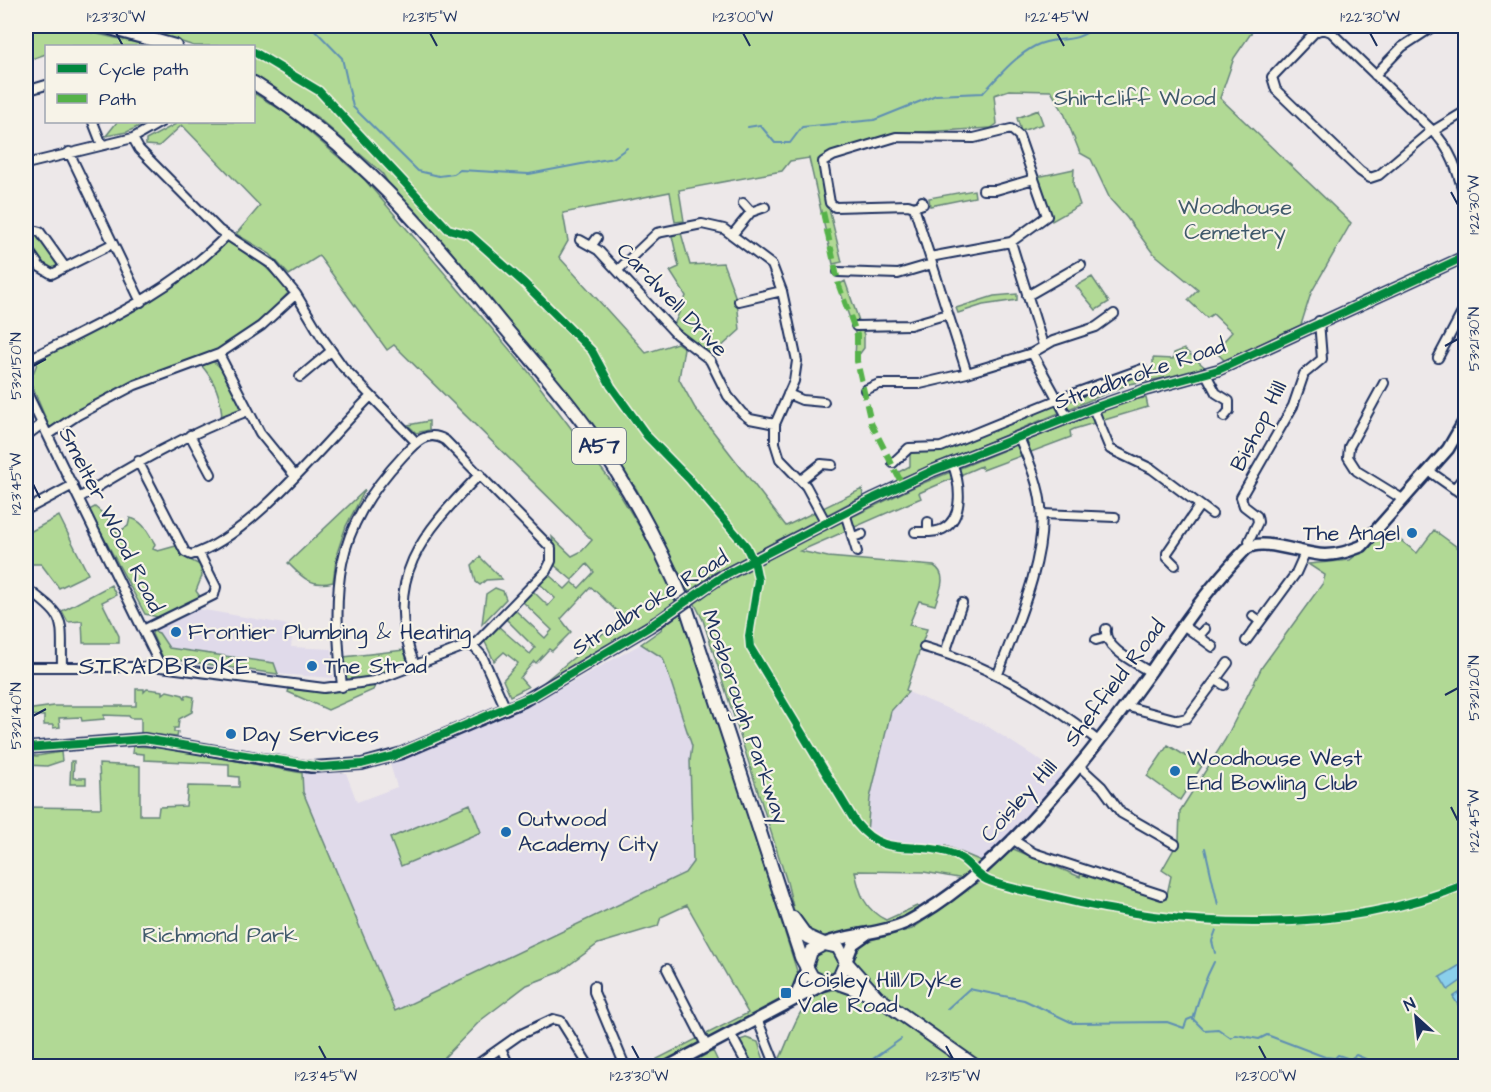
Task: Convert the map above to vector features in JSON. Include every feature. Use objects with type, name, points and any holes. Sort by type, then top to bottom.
[{"type":"highway","points":[[103,26],[171,45]]},
{"type":"highway","name":"Mosborough Parkway","points":[[255,84],[320,129],[372,174],[481,298],[588,430],[617,473],[666,560],[687,610],[789,912],[793,937],[807,967]]},
{"type":"highway","name":"Mosborough Parkway","points":[[789,912],[801,931],[825,943]]},
{"type":"highway","points":[[807,967],[811,951],[825,943]]},
{"type":"highway","name":"A57","points":[[825,943],[841,950],[846,962],[877,997],[975,1066]]},
{"type":"highway","points":[[830,982],[843,973],[846,962]]},
{"type":"highway","name":"A57","points":[[807,967],[814,979],[877,997]]},
{"type":"main road","points":[[1250,545],[1264,544],[1305,553],[1335,554],[1362,546],[1453,442],[1466,418]]},
{"type":"main road","name":"Sheffield Road","points":[[1078,765],[1125,706],[1183,625],[1250,545]]},
{"type":"main road","name":"Coisley Hill","points":[[825,943],[902,924],[972,879],[1078,765]]},
{"type":"main road","points":[[846,962],[853,944],[867,934]]},
{"type":"main road","points":[[786,1005],[797,993],[807,967]]},
{"type":"main road","points":[[669,1066],[830,982]]},
{"type":"street","points":[[1375,75],[1402,47],[1434,26]]},
{"type":"street","points":[[1456,26],[1466,32]]},
{"type":"street","points":[[1466,111],[1432,131],[1376,177],[1365,176],[1276,90],[1272,81],[1275,73],[1315,32],[1323,29],[1331,32],[1432,131],[1450,150],[1466,201]]},
{"type":"street","points":[[26,92],[45,85]]},
{"type":"street","points":[[93,123],[102,145]]},
{"type":"street","points":[[26,164],[133,138],[159,123]]},
{"type":"street","points":[[838,272],[898,274],[931,260],[1011,242],[1047,216],[1019,136],[1011,129],[974,138],[906,135],[826,159],[822,167],[830,203],[835,207],[908,205],[914,207],[923,204],[922,201]]},
{"type":"street","points":[[133,138],[139,149],[227,235],[272,264],[297,294],[332,351],[370,397],[416,442]]},
{"type":"street","points":[[69,152],[141,302]]},
{"type":"street","points":[[983,190],[996,190],[1034,179]]},
{"type":"street","points":[[743,203],[751,212]]},
{"type":"street","points":[[732,235],[751,212],[765,207]]},
{"type":"street","points":[[914,207],[968,373]]},
{"type":"street","points":[[618,270],[651,238],[663,231],[705,224],[719,227],[772,265],[782,291],[797,361],[788,394],[775,424],[774,443],[780,459],[801,480],[826,523]]},
{"type":"street","points":[[26,234],[33,230],[40,232],[65,267]]},
{"type":"street","points":[[26,374],[26,359],[141,302],[183,273],[227,235]]},
{"type":"street","name":"Cardwell Drive","points":[[592,245],[597,238]]},
{"type":"street","name":"Cardwell Drive","points":[[580,240],[592,245],[683,340],[710,360],[728,396],[742,413],[750,419],[775,424]]},
{"type":"street","points":[[1011,242],[1043,345]]},
{"type":"street","points":[[26,247],[40,267],[48,273],[112,244]]},
{"type":"street","name":"Stradbroke Road","points":[[26,748],[144,740],[301,765],[339,766],[393,756],[541,692],[659,621],[719,578],[845,513],[952,464],[1093,408],[1145,390],[1206,374],[1319,321],[1383,296],[1466,256]]},
{"type":"street","points":[[1027,296],[1081,265]]},
{"type":"street","points":[[739,302],[758,293],[782,291]]},
{"type":"street","points":[[48,435],[78,415],[135,385],[219,354],[261,326],[297,294]]},
{"type":"street","points":[[1438,357],[1466,305]]},
{"type":"street","points":[[856,326],[910,325],[948,314]]},
{"type":"street","points":[[866,390],[879,384],[920,384],[968,373],[1032,353],[1043,345],[1096,327],[1114,314]]},
{"type":"street","name":"Bishop Hill","points":[[1250,545],[1249,541],[1258,522],[1257,516],[1244,506],[1242,497],[1293,406],[1304,374],[1322,359],[1319,321]]},
{"type":"street","points":[[300,377],[332,351]]},
{"type":"street","points":[[1032,353],[1068,418]]},
{"type":"street","points":[[219,354],[248,411],[273,452],[294,475]]},
{"type":"street","points":[[893,463],[909,448],[941,447],[1059,399],[1142,369]]},
{"type":"street","points":[[1206,374],[1216,393],[1229,401],[1229,411],[1224,417]]},
{"type":"street","points":[[1384,383],[1349,447],[1348,457],[1357,471],[1404,500]]},
{"type":"street","name":"Smelter Wood Road","points":[[26,391],[161,667]]},
{"type":"street","points":[[788,394],[815,406],[824,402]]},
{"type":"street","points":[[138,461],[184,552],[191,555],[199,553],[242,526],[370,397]]},
{"type":"street","points":[[1093,408],[1110,449],[1152,469],[1212,514]]},
{"type":"street","points":[[79,498],[138,461],[190,435],[248,411]]},
{"type":"street","points":[[26,436],[42,424]]},
{"type":"street","points":[[190,435],[211,474]]},
{"type":"street","points":[[26,668],[161,667],[314,688],[342,687],[374,681],[465,646],[473,646],[546,571],[552,554],[549,543],[441,437],[426,436],[416,442],[380,480],[353,525],[342,556],[337,592],[342,687]]},
{"type":"street","points":[[998,674],[1018,624],[1032,577],[1041,514],[1033,476],[1019,437]]},
{"type":"street","points":[[801,480],[821,461],[832,465]]},
{"type":"street","points":[[915,532],[942,530],[953,520],[959,499],[957,479],[952,464]]},
{"type":"street","points":[[1429,471],[1466,498]]},
{"type":"street","points":[[415,666],[406,637],[403,603],[413,559],[433,523],[480,474]]},
{"type":"street","points":[[1454,489],[1466,474]]},
{"type":"street","points":[[26,510],[73,485]]},
{"type":"street","points":[[1175,565],[1167,557],[1167,553],[1200,505]]},
{"type":"street","points":[[845,513],[857,552]]},
{"type":"street","points":[[1041,514],[1115,517]]},
{"type":"street","points":[[928,522],[928,531]]},
{"type":"street","points":[[853,537],[862,534]]},
{"type":"street","points":[[144,629],[214,595],[216,587],[199,553]]},
{"type":"street","points":[[1246,641],[1296,573],[1305,553]]},
{"type":"street","points":[[26,588],[59,617],[63,625],[62,667]]},
{"type":"street","points":[[945,653],[962,603]]},
{"type":"street","points":[[1253,616],[1260,621]]},
{"type":"street","name":"Sheffield Road","points":[[1183,625],[1213,646]]},
{"type":"street","points":[[1199,636],[1204,629]]},
{"type":"street","points":[[1096,640],[1106,633],[1110,644],[1150,672]]},
{"type":"street","points":[[473,646],[482,656],[506,709]]},
{"type":"street","points":[[924,647],[998,674],[1049,704],[1097,740]]},
{"type":"street","points":[[1125,706],[1183,719],[1191,714],[1228,663]]},
{"type":"street","points":[[1216,680],[1224,685]]},
{"type":"street","points":[[1078,765],[1102,787],[1120,813],[1175,844]]},
{"type":"street","points":[[1011,839],[1034,853],[1162,895]]},
{"type":"street","points":[[667,969],[707,1047]]},
{"type":"street","points":[[594,986],[594,992],[625,1066]]},
{"type":"street","points":[[475,1066],[534,1027],[553,1019],[561,1022],[589,1066]]},
{"type":"street","points":[[758,1021],[776,1066]]},
{"type":"street","points":[[731,1035],[748,1066]]},
{"type":"street","points":[[501,1048],[509,1066]]},
{"type":"shaded area","points":[[199,609],[284,624],[293,629],[291,647],[332,649],[333,678],[278,674],[274,663],[169,648],[159,633],[153,631]]},
{"type":"shaded area","name":"Outwood Academy City","points":[[641,644],[663,658],[692,746],[690,761],[693,862],[685,873],[394,1011],[303,792],[302,773],[346,773],[357,802],[397,787],[390,764],[552,693]]},
{"type":"shaded area","points":[[908,692],[984,724],[1063,775],[986,863],[946,846],[919,846],[884,841],[867,834],[870,798],[891,711]]},
{"type":"green space","points":[[26,26],[76,29],[146,45],[45,45],[45,54],[26,61]]},
{"type":"green space","points":[[133,26],[1256,26],[1234,58],[1220,98],[1351,223],[1311,293],[1301,325],[1225,361],[1215,351],[1232,332],[1213,314],[1207,318],[1188,300],[1198,290],[1152,252],[1110,199],[1091,159],[1080,153],[1064,113],[1051,91],[1009,90],[994,95],[997,124],[991,128],[906,133],[823,157],[819,167],[842,262],[833,264],[809,158],[790,161],[782,171],[679,190],[684,221],[675,222],[670,192],[563,213],[568,241],[559,257],[646,353],[677,343],[684,348],[679,379],[695,408],[786,526],[862,489],[863,496],[709,576],[714,589],[802,541],[916,486],[1127,400],[1146,398],[1148,407],[1074,429],[1070,431],[1071,437],[983,470],[981,466],[919,493],[921,498],[800,551],[828,557],[934,566],[939,570],[942,584],[935,605],[919,601],[909,625],[927,629],[906,690],[908,692],[891,711],[870,798],[867,833],[884,841],[919,846],[946,846],[986,863],[964,879],[924,872],[855,871],[864,900],[879,916],[886,920],[917,906],[920,910],[870,932],[816,939],[795,915],[787,882],[703,620],[637,490],[589,422],[390,186],[382,173],[317,117],[255,76],[255,45],[191,45]]},
{"type":"green space","name":"Richmond Park","points":[[255,94],[292,117],[365,180],[528,371],[616,488],[647,539],[684,615],[798,974],[793,987],[763,1013],[719,1039],[661,1066],[657,1059],[748,1013],[687,905],[661,917],[658,926],[598,944],[558,973],[527,985],[481,1020],[436,1066],[26,1066],[26,807],[101,808],[99,764],[140,766],[140,815],[158,815],[159,807],[186,806],[188,786],[239,787],[239,777],[229,776],[229,764],[144,760],[144,754],[132,753],[133,746],[167,748],[302,773],[303,792],[395,1011],[685,873],[693,862],[690,761],[692,746],[663,658],[641,644],[662,629],[656,615],[597,653],[544,682],[623,617],[591,587],[561,619],[571,632],[552,651],[549,649],[536,663],[534,661],[520,678],[528,687],[510,696],[503,680],[518,663],[504,652],[494,661],[484,640],[498,626],[530,654],[535,648],[505,618],[515,610],[545,638],[552,630],[523,602],[533,591],[548,606],[555,598],[540,584],[549,575],[565,589],[572,582],[579,588],[594,572],[587,564],[572,580],[553,564],[555,553],[552,537],[572,556],[582,551],[592,540],[394,345],[387,350],[319,256],[289,275],[270,254],[236,234],[260,206],[182,125],[159,146],[146,145],[146,140],[176,124],[173,123],[255,123]]},
{"type":"green space","points":[[1038,110],[1043,124],[1021,131],[1017,118]]},
{"type":"green space","points":[[116,123],[146,123],[127,132],[106,136]]},
{"type":"green space","points":[[1074,169],[1073,184],[1080,205],[1052,221],[1037,177]]},
{"type":"green space","points":[[974,190],[975,197],[930,206],[929,198]]},
{"type":"green space","points":[[36,233],[58,262],[56,269],[51,271],[47,269],[31,251],[26,237]]},
{"type":"green space","points":[[681,233],[690,265],[723,263],[737,301],[740,330],[712,355],[687,338],[674,325],[686,296],[670,271],[679,267],[672,236]]},
{"type":"green space","points":[[227,241],[255,257],[290,291],[255,327],[218,351],[153,374],[100,398],[50,429],[30,381],[39,359],[121,317],[175,282]]},
{"type":"green space","points":[[1092,277],[1109,302],[1096,310],[1076,286]]},
{"type":"green space","points":[[845,281],[864,335],[864,348],[855,360],[856,336],[838,285]]},
{"type":"green space","points":[[1017,294],[1017,300],[983,305],[958,313],[956,308],[994,296]]},
{"type":"green space","points":[[1184,349],[1208,370],[1129,384],[899,479],[895,474],[910,466],[910,452],[943,450],[1073,397],[1115,383],[1137,371],[1146,374],[1153,365],[1153,358],[1173,359],[1174,353]]},
{"type":"green space","points":[[212,361],[227,376],[240,406],[240,412],[222,419],[216,389],[201,365]]},
{"type":"green space","points":[[429,421],[429,430],[416,433],[408,425]]},
{"type":"green space","points":[[365,490],[346,526],[337,553],[333,582],[319,584],[303,577],[288,563]]},
{"type":"green space","points":[[95,507],[107,517],[117,533],[128,526],[130,518],[142,525],[148,532],[155,544],[153,549],[158,551],[176,546],[182,556],[200,565],[202,576],[196,591],[201,598],[158,617],[145,614],[89,510]]},
{"type":"green space","points":[[59,516],[88,574],[59,588],[41,564],[26,564],[26,534]]},
{"type":"green space","points":[[1434,530],[1465,553],[1465,1066],[985,1066],[877,990],[851,962],[854,949],[863,942],[912,929],[982,880],[1011,848],[1080,877],[1081,873],[1166,899],[1171,876],[1162,870],[1179,840],[1180,811],[1225,740],[1262,667],[1323,583],[1325,575],[1308,564],[1350,560],[1379,536],[1389,543],[1395,536],[1417,553]]},
{"type":"green space","points":[[480,557],[502,579],[486,580],[480,585],[476,582],[472,565]]},
{"type":"green space","points":[[111,585],[116,595],[102,602],[119,636],[119,643],[83,643],[82,621],[68,622],[62,611]]},
{"type":"green space","points":[[495,588],[503,591],[506,599],[482,624],[486,594]]},
{"type":"green space","points":[[153,631],[159,633],[169,648],[274,663],[278,674],[163,658],[152,634]]},
{"type":"green space","points":[[404,650],[407,660],[401,667],[351,682],[345,678],[344,657]]},
{"type":"green space","points":[[376,684],[373,690],[328,710],[288,692],[289,689],[333,691]]},
{"type":"green space","points":[[136,689],[144,689],[144,692],[147,689],[163,691],[163,694],[167,691],[183,695],[185,698],[186,695],[194,697],[192,712],[179,719],[178,728],[174,728],[174,732],[178,732],[177,737],[141,733],[141,718],[130,718],[129,716],[104,715],[104,719],[82,721],[81,717],[59,718],[60,727],[53,728],[53,725],[44,725],[44,716],[26,715],[26,710],[54,706],[136,706]]},
{"type":"green space","name":"Woodhouse West End Bowling Club","points":[[1168,745],[1202,766],[1180,800],[1147,776]]},
{"type":"green space","points":[[61,752],[62,761],[47,766],[26,765],[26,755],[37,756]]},
{"type":"green space","points":[[71,761],[74,761],[73,778],[86,778],[86,784],[70,784]]},
{"type":"green space","points":[[470,804],[481,832],[401,866],[390,838]]},
{"type":"green space","points":[[826,950],[835,954],[839,963],[835,972],[826,976],[817,972],[813,963],[817,954]]},
{"type":"green space","points":[[836,989],[875,1003],[964,1066],[780,1066],[779,1060],[805,1006],[813,998]]},
{"type":"green space","points":[[746,1038],[758,1042],[766,1066],[744,1066],[731,1043]]},
{"type":"green space","points":[[713,1051],[720,1066],[684,1066]]},
{"type":"water","points":[[1465,962],[1465,978],[1448,990],[1440,977]]},
{"type":"water","points":[[1465,989],[1465,1005],[1460,1008],[1453,997]]},
{"type":"waterway","points":[[311,26],[342,58],[353,107],[418,171],[439,176],[454,174],[460,170],[529,174],[613,158],[627,148]]},
{"type":"waterway","points":[[748,127],[760,125],[775,143],[790,143],[802,127],[874,120],[936,95],[983,93],[1007,67],[1027,50],[1043,43],[1079,36],[1095,26]]},
{"type":"waterway","points":[[1205,848],[1218,905]]},
{"type":"waterway","points":[[1215,953],[1212,941],[1216,930]]},
{"type":"waterway","points":[[1193,1020],[1207,976],[1214,962]]},
{"type":"waterway","points":[[947,1009],[969,989],[1024,1000],[1073,1023],[1167,1022],[1184,1028],[1187,1020],[1192,1018],[1204,1030],[1218,1029],[1231,1038],[1236,1035],[1259,1039],[1267,1035],[1325,1057],[1335,1058],[1338,1055],[1350,1059],[1356,1055],[1368,1060],[1372,1066]]},
{"type":"waterway","points":[[863,1066],[901,1039]]},
{"type":"waterway","points":[[1453,1066],[1466,1064]]},
{"type":"marked path","points":[[823,212],[839,286],[857,335],[857,361],[871,423],[900,480]]},
{"type":"cycle path","points":[[255,53],[319,91],[448,229],[470,235],[524,283],[592,351],[611,386],[647,436],[689,479],[746,546],[755,565],[758,580],[749,636],[750,647],[856,823],[877,841],[899,847],[947,852],[965,861],[987,880],[1010,888],[1103,908],[1208,921],[1261,922],[1315,919],[1367,912],[1418,901],[1466,884]]},
{"type":"cycle path","points":[[26,748],[144,739],[321,767],[362,764],[393,756],[533,696],[649,627],[723,576],[874,498],[932,471],[1093,408],[1145,390],[1218,370],[1466,256]]},
{"type":"place","name":"The Angel","points":[[1412,533]]},
{"type":"place","name":"Frontier Plumbing & Heating","points":[[176,632]]},
{"type":"place","name":"The Strad","points":[[312,666]]},
{"type":"place","name":"Day Services","points":[[231,734]]},
{"type":"place","name":"Woodhouse West End Bowling Club","points":[[1175,771]]},
{"type":"place","name":"Outwood Academy City","points":[[506,832]]},
{"type":"place","name":"Coisley Hill/Dyke Vale Road","points":[[786,993]]},
{"type":"district","name":"STRADBROKE","points":[[165,667]]},
{"type":"park label","name":"Shirtcliff Wood","points":[[1135,98]]},
{"type":"park label","name":"Woodhouse Cemetery","points":[[1235,220]]}]
